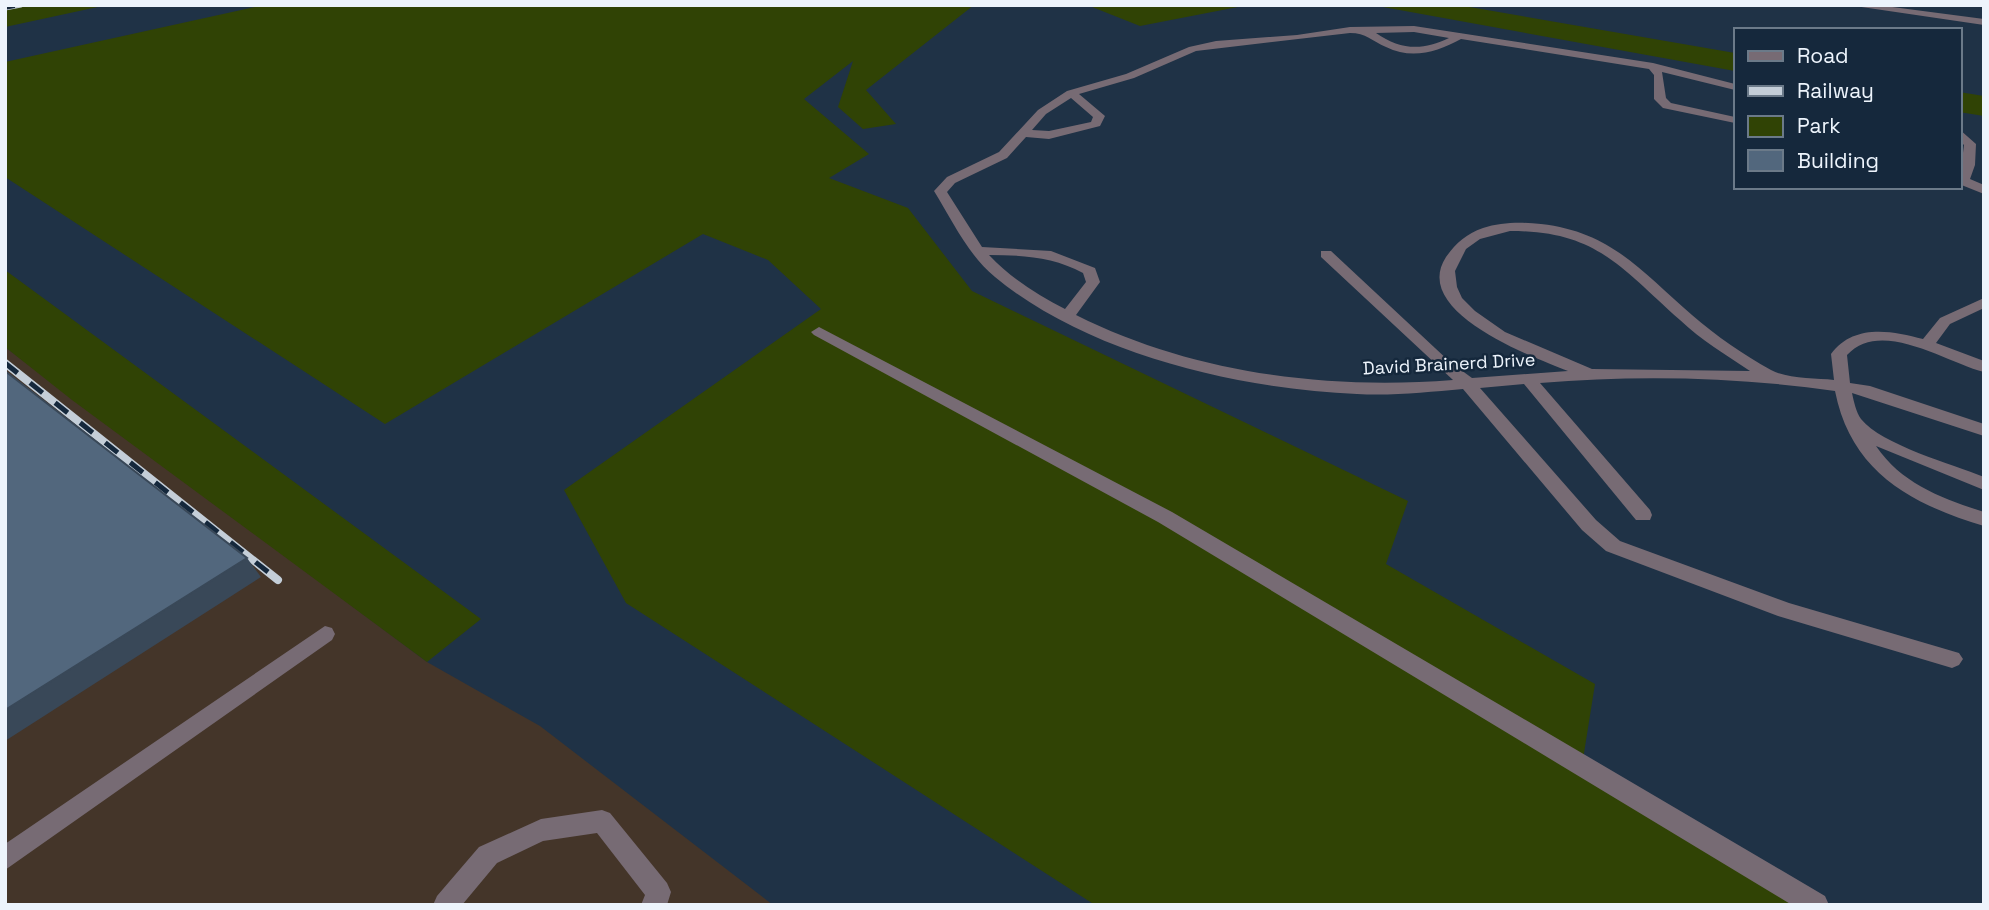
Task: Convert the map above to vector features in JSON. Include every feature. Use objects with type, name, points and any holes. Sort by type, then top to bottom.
[{"type":"street","points":[[1853,5],[1984,22]]},
{"type":"street","points":[[1364,29],[1387,47],[1405,51],[1447,43],[1462,35]]},
{"type":"street","name":"David Brainerd Drive","points":[[1734,87],[1653,66],[1414,29],[1364,29],[1205,46],[1130,76],[1071,93],[1042,112],[1003,155],[942,186],[943,199],[978,251],[998,272],[1067,317],[1147,351],[1251,377],[1357,389],[1414,388],[1465,381],[1590,374],[1769,376],[1844,386],[1897,399],[1984,430]]},
{"type":"street","points":[[1653,66],[1659,75],[1660,99],[1667,106],[1734,120]]},
{"type":"street","points":[[1025,133],[1055,134],[1096,124],[1100,119],[1097,114],[1071,93]]},
{"type":"street","points":[[1961,135],[1970,144],[1969,165],[1961,179],[1984,190]]},
{"type":"street","points":[[1590,374],[1509,339],[1469,313],[1457,301],[1447,279],[1448,269],[1459,249],[1478,234],[1519,227],[1554,230],[1598,244],[1625,260],[1687,319],[1769,376]]},
{"type":"street","points":[[978,251],[1019,252],[1071,262],[1090,271],[1093,282],[1067,317]]},
{"type":"street","points":[[1326,254],[1444,366],[1465,381],[1589,525],[1613,546],[1784,610],[1952,659]]},
{"type":"street","points":[[1926,345],[1945,321],[1984,302]]},
{"type":"street","points":[[819,332],[1165,517],[1816,905]]},
{"type":"street","points":[[1984,367],[1926,345],[1885,335],[1855,342],[1839,354],[1844,386],[1867,452],[1883,470],[1905,487],[1927,499],[1984,519]]},
{"type":"street","points":[[1528,379],[1643,515]]},
{"type":"street","points":[[1855,423],[1874,437],[1984,484]]},
{"type":"street","points":[[5,858],[325,634]]},
{"type":"street","points":[[446,905],[488,855],[541,830],[602,821],[657,892],[654,905]]},
{"type":"shaded area","points":[[5,347],[427,662],[540,726],[773,905],[5,905]]},
{"type":"green space","points":[[5,5],[107,5],[5,27]]},
{"type":"green space","points":[[264,5],[974,5],[866,90],[896,124],[863,129],[838,107],[853,61],[804,99],[869,154],[829,178],[908,208],[972,291],[1408,501],[1386,564],[1595,684],[1581,772],[1808,905],[1095,905],[626,603],[564,490],[821,309],[768,260],[703,234],[385,424],[5,177],[5,62]]},
{"type":"green space","points":[[1087,5],[1304,5],[1243,6],[1140,26]]},
{"type":"green space","points":[[1372,5],[1458,5],[1734,53],[1734,71]]},
{"type":"green space","points":[[1961,92],[1984,96],[1984,116],[1961,112]]},
{"type":"green space","points":[[5,270],[481,619],[427,662],[72,400],[5,347]]},
{"type":"building","points":[[5,371],[247,558],[5,710]]},
{"type":"railway","points":[[5,8],[21,5]]},
{"type":"railway","points":[[5,363],[278,580]]}]
